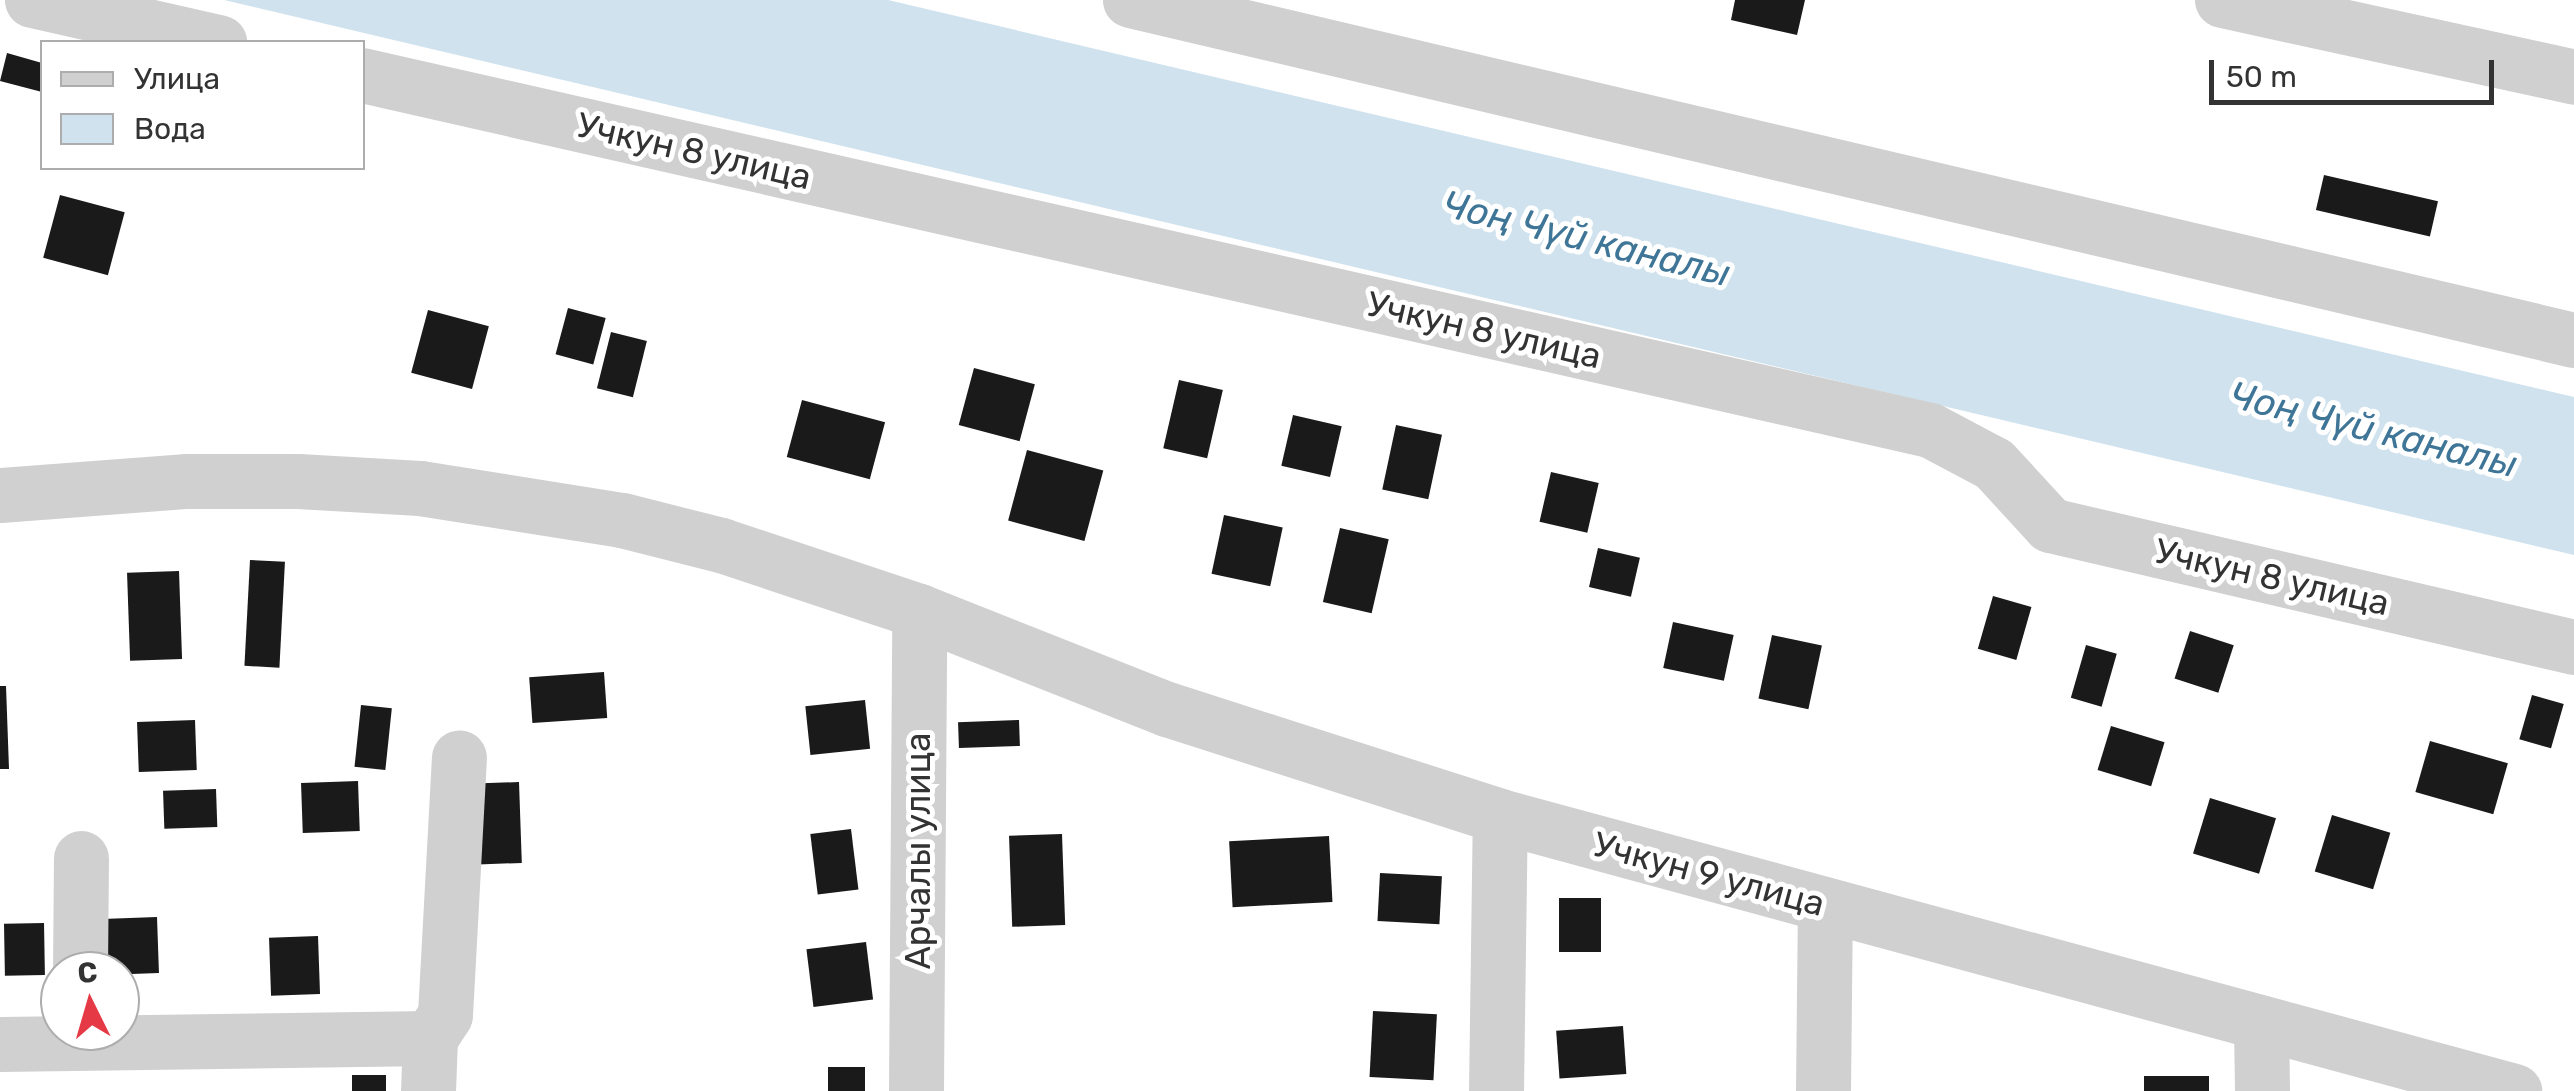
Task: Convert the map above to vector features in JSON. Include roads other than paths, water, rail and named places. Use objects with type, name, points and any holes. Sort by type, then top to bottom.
[{"type":"street","points":[[32,0],[209,40]]},
{"type":"street","points":[[1130,0],[2574,340]]},
{"type":"street","points":[[2222,0],[2574,77]]},
{"type":"street","name":"Учкун 8 улица","points":[[365,77],[1930,430],[1994,464],[2050,524],[2574,648]]},
{"type":"street","name":"Учкун 9 улица","points":[[0,495],[187,481],[420,488],[622,520],[920,612],[1167,710],[1500,816],[2514,1091]]},
{"type":"street","name":"Арчалы улица","points":[[916,1091],[920,612]]},
{"type":"street","points":[[0,1044],[79,1056],[429,1064],[445,1015],[458,757]]},
{"type":"street","points":[[1496,1091],[1500,816]]},
{"type":"street","points":[[80,951],[82,858]]},
{"type":"street","points":[[1824,905],[1824,1091]]},
{"type":"street","points":[[2261,1025],[2262,1091]]},
{"type":"water","name":"Чоң Чүй каналы","points":[[224,0],[888,0],[2574,397],[2574,555]]}]
